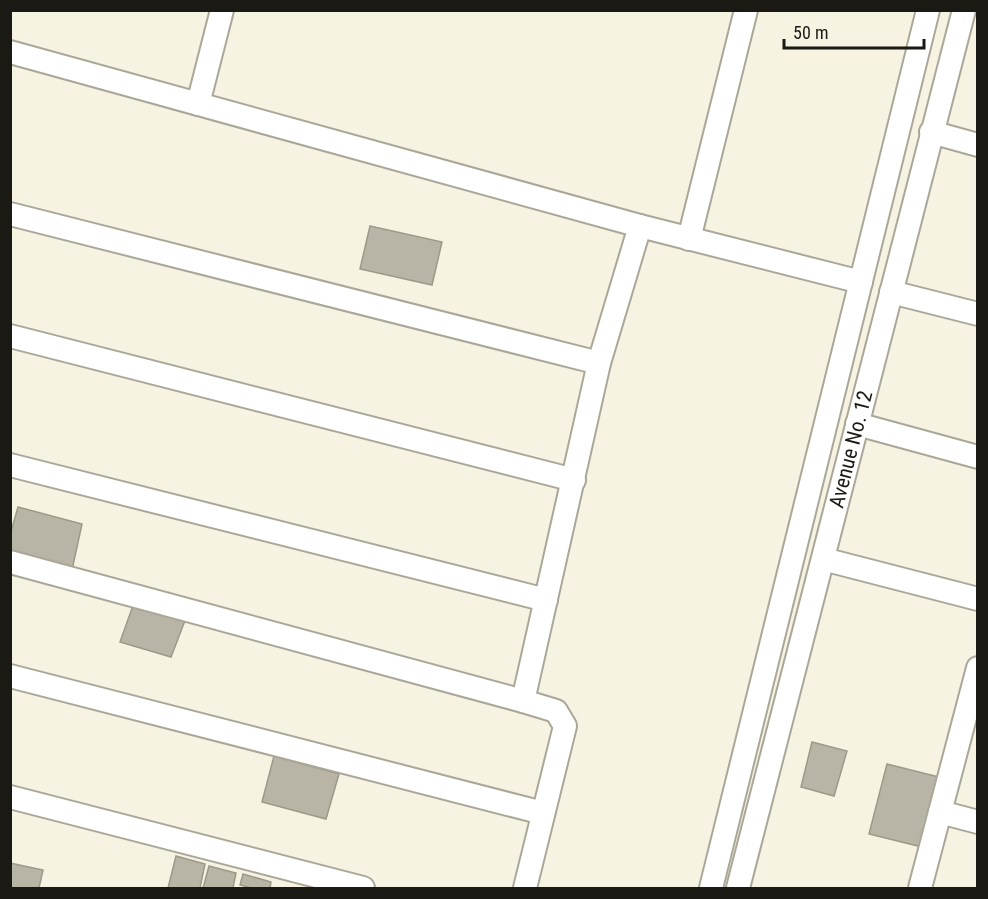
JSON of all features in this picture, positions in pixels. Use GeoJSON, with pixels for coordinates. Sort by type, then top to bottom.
{"type":"FeatureCollection","features":[{"type":"Feature","properties":{"kind":"street"},"geometry":{"type":"LineString","coordinates":[[198,104],[222,10]]}},
{"type":"Feature","properties":{"kind":"street"},"geometry":{"type":"LineString","coordinates":[[689,239],[746,10]]}},
{"type":"Feature","properties":{"kind":"street","name":"Avenue No. 12"},"geometry":{"type":"LineString","coordinates":[[738,888],[964,10]]}},
{"type":"Feature","properties":{"kind":"street","name":"Avenue No. 12"},"geometry":{"type":"LineString","coordinates":[[711,888],[928,11]]}},
{"type":"Feature","properties":{"kind":"street"},"geometry":{"type":"LineString","coordinates":[[10,52],[640,226],[861,282]]}},
{"type":"Feature","properties":{"kind":"street"},"geometry":{"type":"LineString","coordinates":[[931,132],[978,145]]}},
{"type":"Feature","properties":{"kind":"street"},"geometry":{"type":"LineString","coordinates":[[10,214],[599,363]]}},
{"type":"Feature","properties":{"kind":"street"},"geometry":{"type":"LineString","coordinates":[[523,701],[599,363],[640,226]]}},
{"type":"Feature","properties":{"kind":"street"},"geometry":{"type":"LineString","coordinates":[[891,292],[978,314]]}},
{"type":"Feature","properties":{"kind":"street"},"geometry":{"type":"LineString","coordinates":[[10,336],[574,480]]}},
{"type":"Feature","properties":{"kind":"street"},"geometry":{"type":"LineString","coordinates":[[857,424],[978,457]]}},
{"type":"Feature","properties":{"kind":"street"},"geometry":{"type":"LineString","coordinates":[[10,465],[546,600]]}},
{"type":"Feature","properties":{"kind":"street"},"geometry":{"type":"LineString","coordinates":[[822,559],[978,599]]}},
{"type":"Feature","properties":{"kind":"street"},"geometry":{"type":"LineString","coordinates":[[10,562],[556,711],[565,726],[525,888]]}},
{"type":"Feature","properties":{"kind":"street"},"geometry":{"type":"LineString","coordinates":[[920,888],[940,812],[972,709],[978,668]]}},
{"type":"Feature","properties":{"kind":"street"},"geometry":{"type":"LineString","coordinates":[[10,676],[543,813]]}},
{"type":"Feature","properties":{"kind":"street"},"geometry":{"type":"LineString","coordinates":[[10,797],[363,888]]}},
{"type":"Feature","properties":{"kind":"street"},"geometry":{"type":"LineString","coordinates":[[940,812],[978,822]]}},
{"type":"Feature","properties":{"kind":"building"},"geometry":{"type":"Polygon","coordinates":[[[370,226],[442,242],[432,285],[360,269],[370,226]]]}},
{"type":"Feature","properties":{"kind":"building"},"geometry":{"type":"Polygon","coordinates":[[[18,507],[82,524],[72,570],[10,553],[10,535],[18,507]]]}},
{"type":"Feature","properties":{"kind":"building"},"geometry":{"type":"Polygon","coordinates":[[[135,600],[186,618],[171,657],[120,642],[135,600]]]}},
{"type":"Feature","properties":{"kind":"building"},"geometry":{"type":"Polygon","coordinates":[[[812,742],[847,751],[834,796],[801,787],[812,742]]]}},
{"type":"Feature","properties":{"kind":"building"},"geometry":{"type":"Polygon","coordinates":[[[274,756],[339,774],[326,819],[262,802],[274,756]]]}},
{"type":"Feature","properties":{"kind":"building"},"geometry":{"type":"Polygon","coordinates":[[[887,764],[939,777],[922,847],[869,834],[887,764]]]}},
{"type":"Feature","properties":{"kind":"building"},"geometry":{"type":"Polygon","coordinates":[[[176,856],[205,864],[200,888],[168,888],[176,856]]]}},
{"type":"Feature","properties":{"kind":"building"},"geometry":{"type":"Polygon","coordinates":[[[10,863],[43,870],[39,888],[10,888],[10,863]]]}},
{"type":"Feature","properties":{"kind":"building"},"geometry":{"type":"Polygon","coordinates":[[[209,866],[236,873],[233,888],[203,888],[209,866]]]}},
{"type":"Feature","properties":{"kind":"building"},"geometry":{"type":"Polygon","coordinates":[[[243,874],[271,882],[270,888],[240,885],[243,874]]]}}]}
